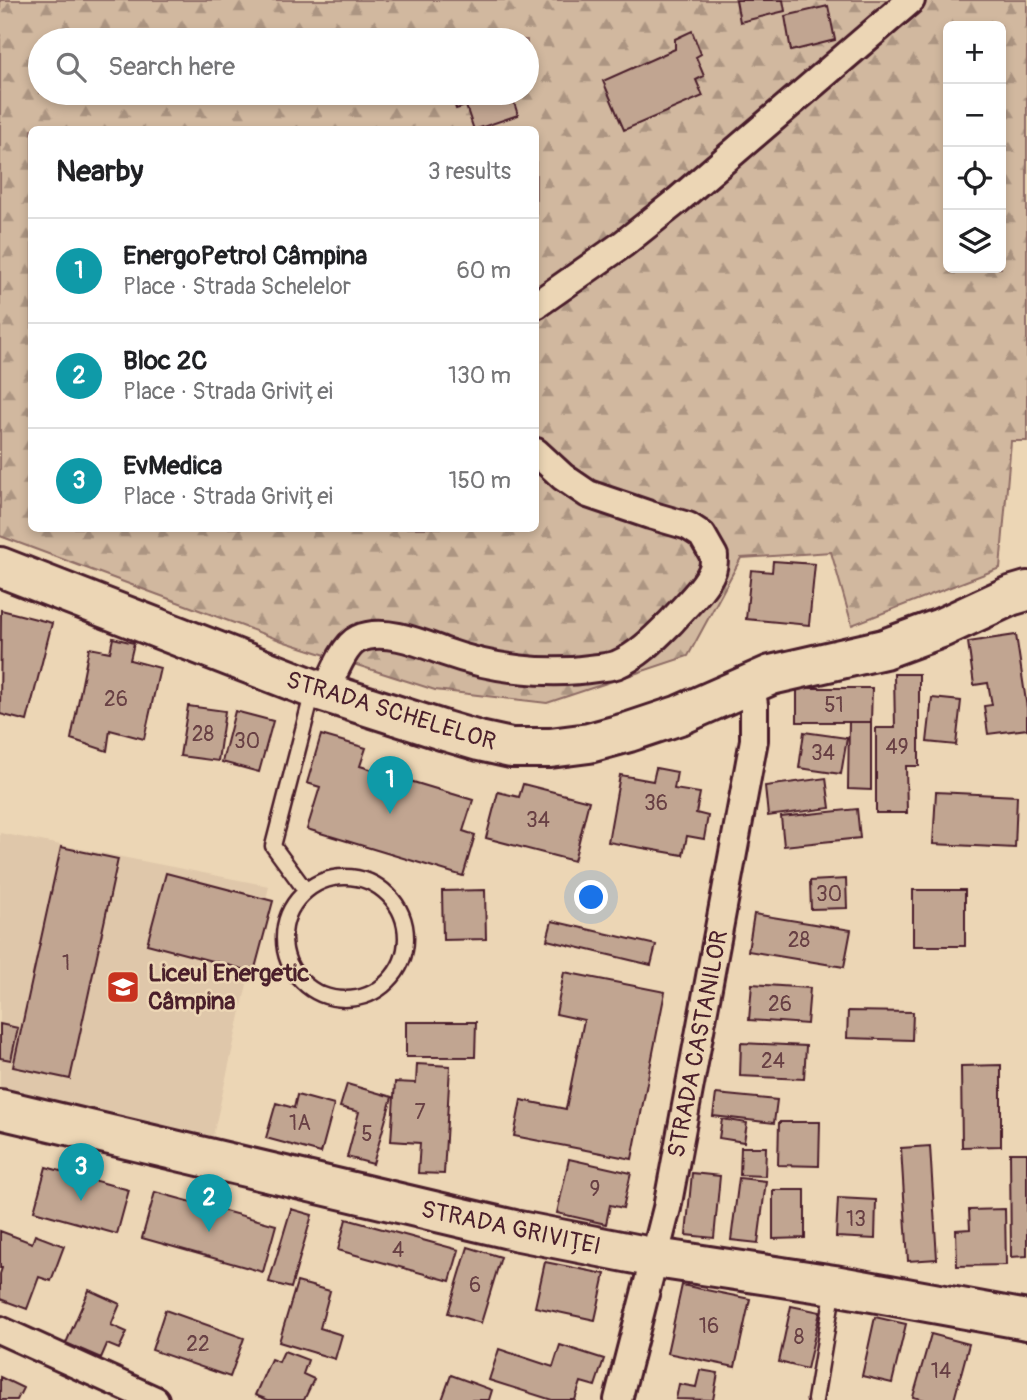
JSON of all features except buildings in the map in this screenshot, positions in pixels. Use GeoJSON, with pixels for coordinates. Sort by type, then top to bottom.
{"type":"FeatureCollection","features":[{"type":"Feature","properties":{"kind":"main road","name":"STRADA SCHELELOR"},"geometry":{"type":"LineString","coordinates":[[0,567],[319,691],[479,741],[511,748],[550,748],[589,743],[629,732],[680,715],[771,675],[884,649],[1027,591]]}},
{"type":"Feature","properties":{"kind":"main road","name":"STRADA GRIVIȚEI"},"geometry":{"type":"LineString","coordinates":[[0,1109],[514,1230],[656,1258],[834,1285],[1027,1320]]}},
{"type":"Feature","properties":{"kind":"street"},"geometry":{"type":"LineString","coordinates":[[539,303],[623,244],[677,201],[911,0]]}},
{"type":"Feature","properties":{"kind":"street"},"geometry":{"type":"LineString","coordinates":[[319,691],[356,640],[372,635],[386,635],[426,645],[471,661],[513,668],[572,672],[615,665],[635,655],[696,595],[712,572],[714,556],[702,535],[688,526],[589,494],[563,477],[539,455]]}},
{"type":"Feature","properties":{"kind":"street","name":"STRADA CASTANILOR"},"geometry":{"type":"LineString","coordinates":[[618,1400],[670,1194],[754,740],[751,684]]}},
{"type":"Feature","properties":{"kind":"street"},"geometry":{"type":"LineString","coordinates":[[0,1331],[155,1400]]}},
{"type":"Feature","properties":{"kind":"lane"},"geometry":{"type":"LineString","coordinates":[[306,891],[273,846],[319,691]]}},
{"type":"Feature","properties":{"kind":"lane"},"geometry":{"type":"LineString","coordinates":[[336,877],[352,877],[368,881],[382,889],[393,900],[404,920],[407,943],[396,972],[386,984],[373,993],[342,999],[327,997],[300,979],[285,950],[284,934],[295,903],[306,891],[320,882],[336,877]]}},
{"type":"Feature","properties":{"kind":"lane"},"geometry":{"type":"LineString","coordinates":[[815,1400],[834,1285]]}},
{"type":"Feature","properties":{"kind":"shaded area","name":"Liceul Energetic Câmpina"},"geometry":{"type":"Polygon","coordinates":[[[0,833],[269,886],[213,1136],[0,1087],[0,833]]]}},
{"type":"Feature","properties":{"kind":"green space"},"geometry":{"type":"Polygon","coordinates":[[[0,0],[1027,0],[1027,441],[1011,441],[1000,568],[852,625],[831,552],[741,558],[688,656],[547,703],[435,690],[285,642],[0,536],[0,0]]]}},
{"type":"Feature","properties":{"kind":"place","name":"EnergoPetrol Câmpina"},"geometry":{"type":"Point","coordinates":[390,814]}},
{"type":"Feature","properties":{"kind":"place","name":"Liceul Energetic Câmpina"},"geometry":{"type":"Point","coordinates":[123,987]}},
{"type":"Feature","properties":{"kind":"place","name":"EvMedica"},"geometry":{"type":"Point","coordinates":[81,1201]}},
{"type":"Feature","properties":{"kind":"place","name":"Bloc 2C"},"geometry":{"type":"Point","coordinates":[209,1232]}}]}
